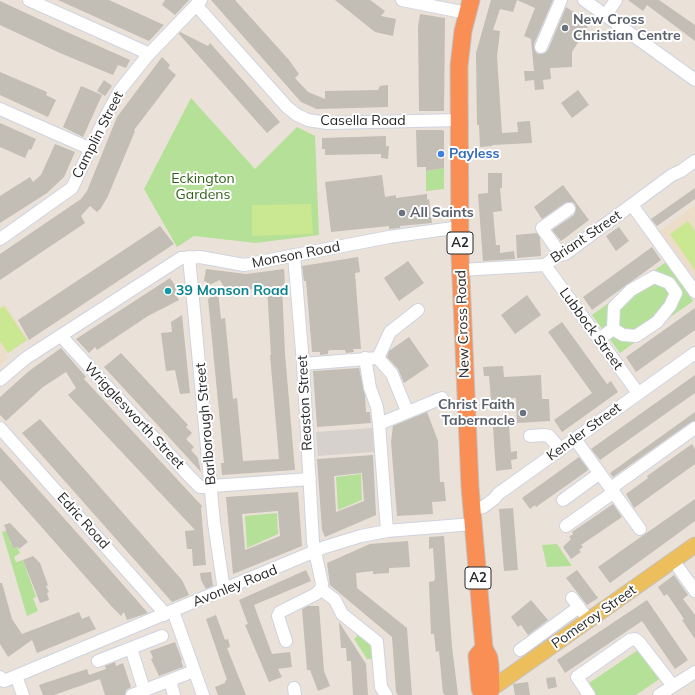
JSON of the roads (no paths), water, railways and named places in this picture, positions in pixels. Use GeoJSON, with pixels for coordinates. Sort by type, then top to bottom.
{"type":"FeatureCollection","features":[{"type":"Feature","properties":{"kind":"highway","name":"New Cross Road"},"geometry":{"type":"LineString","coordinates":[[469,6],[459,66],[461,270],[473,516],[484,648],[489,658],[488,693]]}},
{"type":"Feature","properties":{"kind":"main road","name":"Pomeroy Street"},"geometry":{"type":"LineString","coordinates":[[488,693],[695,545]]}},
{"type":"Feature","properties":{"kind":"street"},"geometry":{"type":"LineString","coordinates":[[29,0],[144,51],[148,55]]}},
{"type":"Feature","properties":{"kind":"street"},"geometry":{"type":"LineString","coordinates":[[402,0],[469,6]]}},
{"type":"Feature","properties":{"kind":"street"},"geometry":{"type":"LineString","coordinates":[[541,47],[561,0]]}},
{"type":"Feature","properties":{"kind":"street"},"geometry":{"type":"LineString","coordinates":[[584,0],[695,80]]}},
{"type":"Feature","properties":{"kind":"street"},"geometry":{"type":"LineString","coordinates":[[605,16],[616,0]]}},
{"type":"Feature","properties":{"kind":"street","name":"Camplin Street"},"geometry":{"type":"LineString","coordinates":[[0,239],[66,194],[76,179],[113,101],[148,55],[198,3]]}},
{"type":"Feature","properties":{"kind":"street","name":"Casella Road"},"geometry":{"type":"LineString","coordinates":[[198,3],[287,107],[297,115],[308,120],[327,123],[460,120]]}},
{"type":"Feature","properties":{"kind":"street"},"geometry":{"type":"LineString","coordinates":[[0,109],[90,149]]}},
{"type":"Feature","properties":{"kind":"street","name":"Briant Street"},"geometry":{"type":"LineString","coordinates":[[461,270],[545,265],[632,205],[672,175],[681,171],[695,161]]}},
{"type":"Feature","properties":{"kind":"street"},"geometry":{"type":"LineString","coordinates":[[632,205],[695,292]]}},
{"type":"Feature","properties":{"kind":"street"},"geometry":{"type":"LineString","coordinates":[[561,255],[542,228],[569,209]]}},
{"type":"Feature","properties":{"kind":"street","name":"Monson Road"},"geometry":{"type":"LineString","coordinates":[[0,380],[21,362],[174,262],[189,257],[200,257],[244,265],[435,230],[460,227]]}},
{"type":"Feature","properties":{"kind":"street","name":"Reaston Street"},"geometry":{"type":"LineString","coordinates":[[299,255],[303,364],[313,542],[322,584],[321,590]]}},
{"type":"Feature","properties":{"kind":"street","name":"Barlborough Street"},"geometry":{"type":"LineString","coordinates":[[189,257],[212,487],[214,523],[224,590]]}},
{"type":"Feature","properties":{"kind":"street","name":"Lubbock Street"},"geometry":{"type":"LineString","coordinates":[[545,265],[638,393]]}},
{"type":"Feature","properties":{"kind":"street"},"geometry":{"type":"LineString","coordinates":[[599,339],[612,329],[614,307],[631,290],[654,277],[669,283],[676,293],[670,306],[656,322],[636,336],[623,335],[612,329]]}},
{"type":"Feature","properties":{"kind":"street"},"geometry":{"type":"LineString","coordinates":[[387,531],[380,424],[377,407],[370,388],[372,358],[390,332],[418,310]]}},
{"type":"Feature","properties":{"kind":"street","name":"Wrigglesworth Street"},"geometry":{"type":"LineString","coordinates":[[61,336],[190,477],[200,486],[212,487]]}},
{"type":"Feature","properties":{"kind":"street","name":"Kender Street"},"geometry":{"type":"LineString","coordinates":[[473,516],[498,494],[695,353]]}},
{"type":"Feature","properties":{"kind":"street"},"geometry":{"type":"LineString","coordinates":[[303,364],[372,358],[392,374],[407,411]]}},
{"type":"Feature","properties":{"kind":"street"},"geometry":{"type":"LineString","coordinates":[[380,424],[407,411],[442,398]]}},
{"type":"Feature","properties":{"kind":"street","name":"Edric Road"},"geometry":{"type":"LineString","coordinates":[[0,428],[161,609],[169,613],[203,695]]}},
{"type":"Feature","properties":{"kind":"street"},"geometry":{"type":"LineString","coordinates":[[566,526],[695,428]]}},
{"type":"Feature","properties":{"kind":"street"},"geometry":{"type":"LineString","coordinates":[[530,436],[549,436],[560,449]]}},
{"type":"Feature","properties":{"kind":"street"},"geometry":{"type":"LineString","coordinates":[[575,439],[640,529]]}},
{"type":"Feature","properties":{"kind":"street"},"geometry":{"type":"LineString","coordinates":[[563,500],[600,473]]}},
{"type":"Feature","properties":{"kind":"street"},"geometry":{"type":"LineString","coordinates":[[212,487],[310,479]]}},
{"type":"Feature","properties":{"kind":"street","name":"Avonley Road"},"geometry":{"type":"LineString","coordinates":[[2,679],[16,676],[316,551],[361,536],[473,516]]}},
{"type":"Feature","properties":{"kind":"street"},"geometry":{"type":"LineString","coordinates":[[673,560],[695,591]]}},
{"type":"Feature","properties":{"kind":"street"},"geometry":{"type":"LineString","coordinates":[[286,641],[278,616],[280,612],[321,590],[335,600],[342,614],[377,642],[381,687],[386,695]]}},
{"type":"Feature","properties":{"kind":"street"},"geometry":{"type":"LineString","coordinates":[[520,650],[576,603],[589,621]]}},
{"type":"Feature","properties":{"kind":"street"},"geometry":{"type":"LineString","coordinates":[[98,661],[162,636]]}},
{"type":"Feature","properties":{"kind":"street"},"geometry":{"type":"LineString","coordinates":[[589,695],[577,677],[630,640],[635,639],[639,642],[673,686]]}},
{"type":"Feature","properties":{"kind":"street"},"geometry":{"type":"LineString","coordinates":[[131,648],[144,690]]}},
{"type":"Feature","properties":{"kind":"street"},"geometry":{"type":"LineString","coordinates":[[132,695],[194,671]]}},
{"type":"Feature","properties":{"kind":"street"},"geometry":{"type":"LineString","coordinates":[[659,695],[695,672]]}},
{"type":"Feature","properties":{"kind":"street"},"geometry":{"type":"LineString","coordinates":[[16,676],[23,695]]}},
{"type":"Feature","properties":{"kind":"street"},"geometry":{"type":"LineString","coordinates":[[170,681],[174,695]]}},
{"type":"Feature","properties":{"kind":"place","name":"New Cross Christian Centre"},"geometry":{"type":"Point","coordinates":[565,28]}},
{"type":"Feature","properties":{"kind":"place","name":"Payless"},"geometry":{"type":"Point","coordinates":[441,154]}},
{"type":"Feature","properties":{"kind":"place","name":"All Saints"},"geometry":{"type":"Point","coordinates":[402,213]}},
{"type":"Feature","properties":{"kind":"place","name":"39 Monson Road"},"geometry":{"type":"Point","coordinates":[168,291]}},
{"type":"Feature","properties":{"kind":"place","name":"Christ Faith Tabernacle"},"geometry":{"type":"Point","coordinates":[523,413]}},
{"type":"Feature","properties":{"kind":"park label","name":"Eckington Gardens"},"geometry":{"type":"Point","coordinates":[203,188]}}]}
